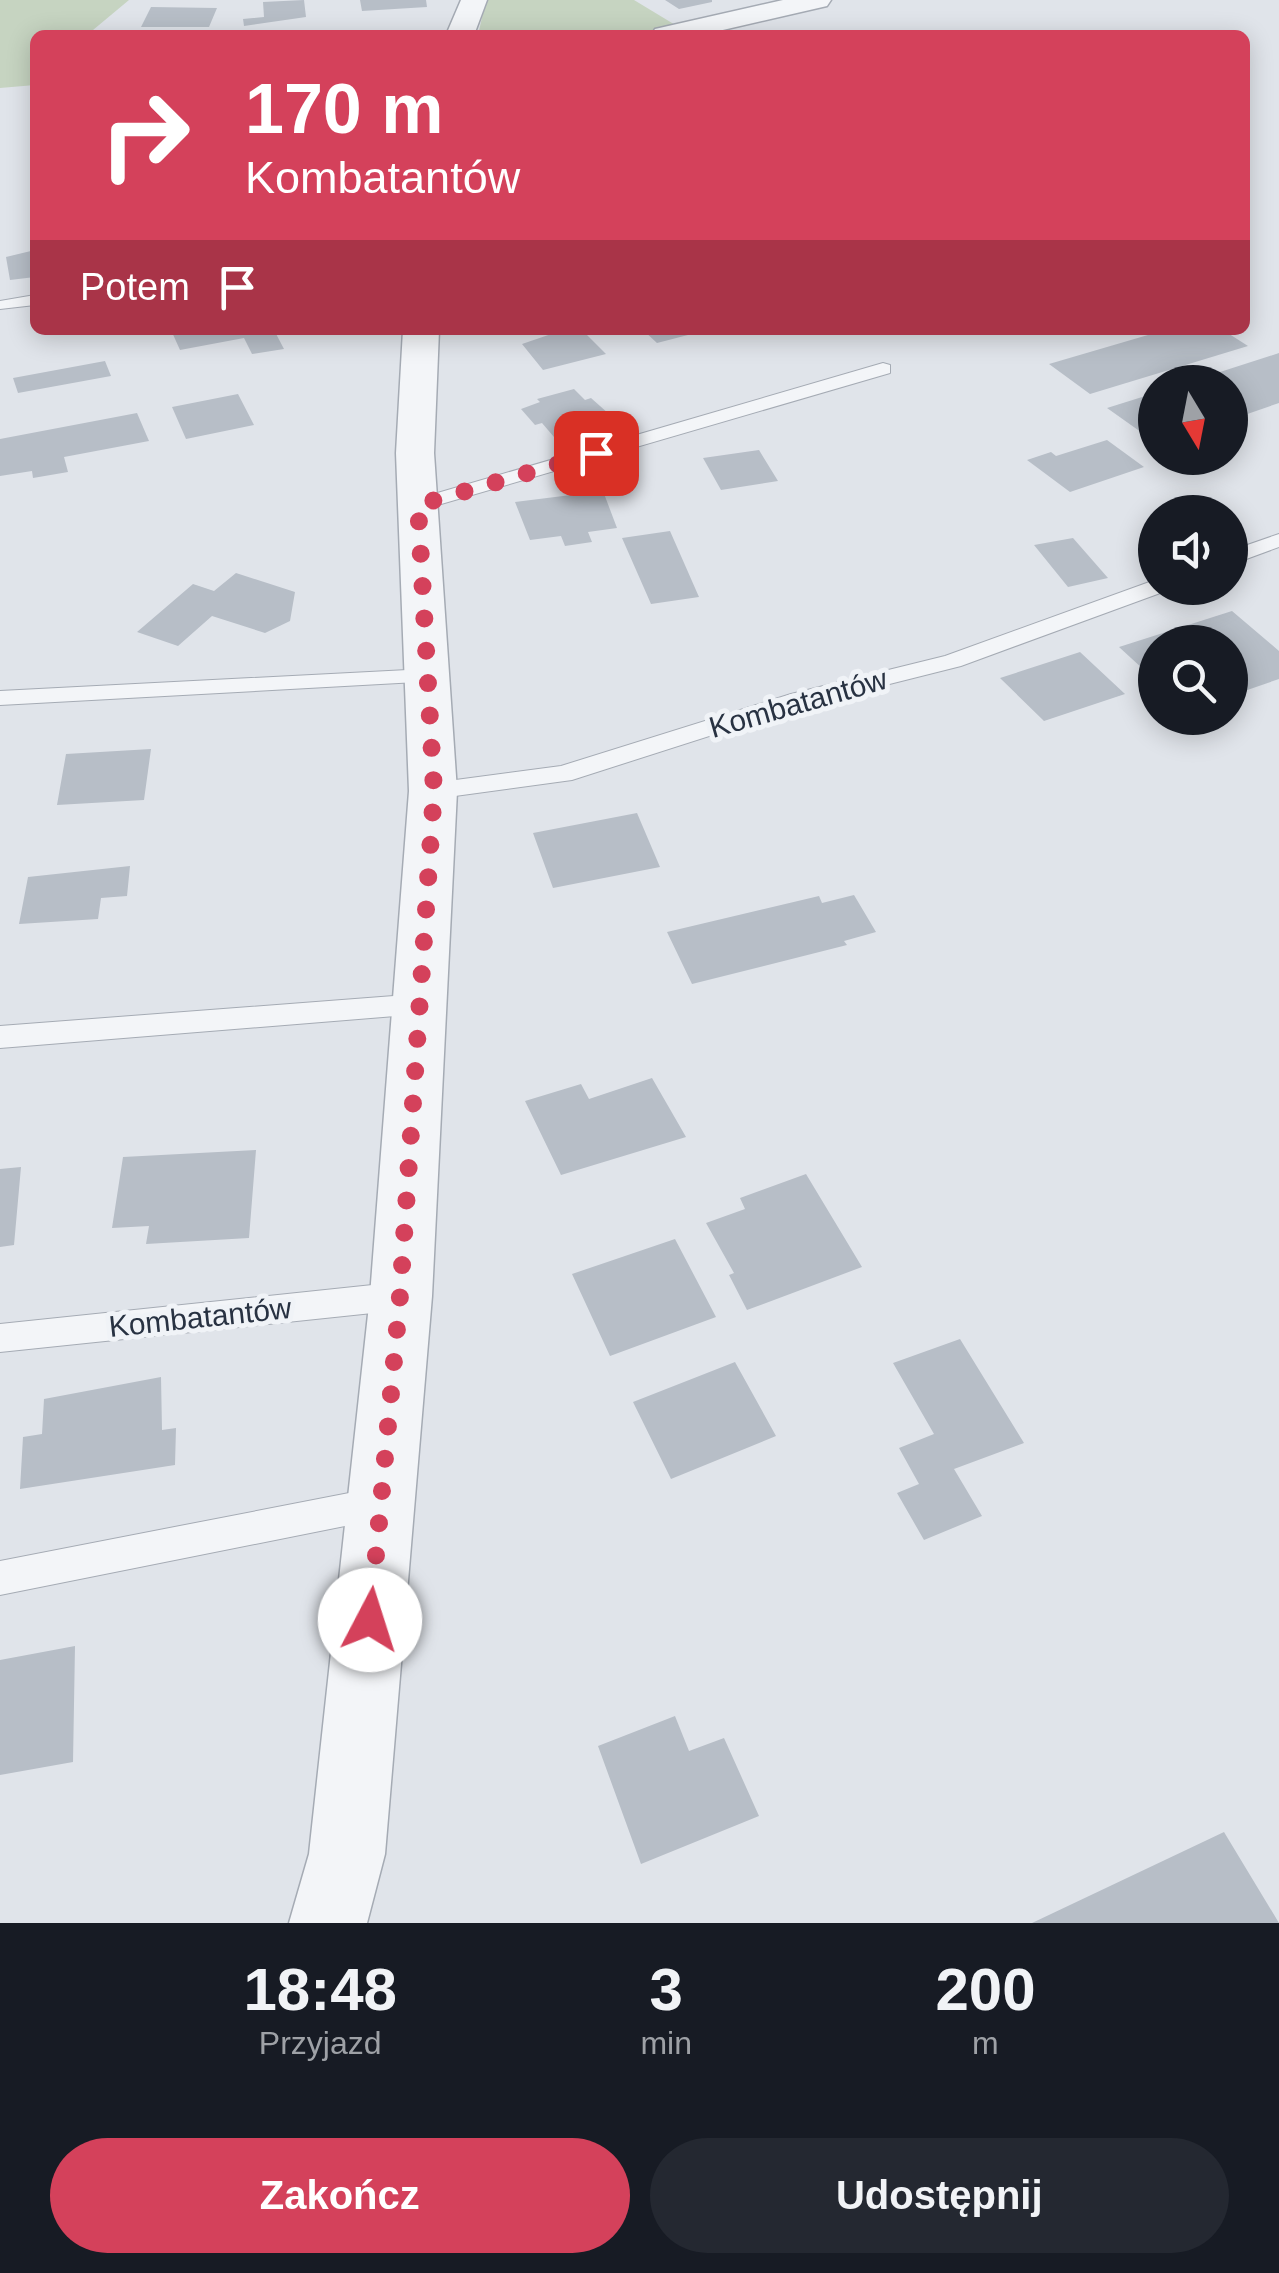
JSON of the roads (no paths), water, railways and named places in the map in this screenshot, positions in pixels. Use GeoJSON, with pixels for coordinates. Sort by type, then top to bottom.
{"type":"FeatureCollection","features":[{"type":"Feature","properties":{"kind":"street"},"geometry":{"type":"LineString","coordinates":[[462,30],[474,0]]}},
{"type":"Feature","properties":{"kind":"street"},"geometry":{"type":"LineString","coordinates":[[687,30],[818,0]]}},
{"type":"Feature","properties":{"kind":"street"},"geometry":{"type":"LineString","coordinates":[[328,1923],[347,1854],[381,1502],[400,1296],[434,791],[415,453],[421,335]]}},
{"type":"Feature","properties":{"kind":"lane"},"geometry":{"type":"LineString","coordinates":[[5,305],[30,301]]}},
{"type":"Feature","properties":{"kind":"lane"},"geometry":{"type":"LineString","coordinates":[[418,505],[882,369]]}},
{"type":"Feature","properties":{"kind":"lane"},"geometry":{"type":"LineString","coordinates":[[1248,551],[1279,540]]}},
{"type":"Feature","properties":{"kind":"lane","name":"Kombatantów"},"geometry":{"type":"LineString","coordinates":[[434,791],[563,774],[799,699],[953,661],[1138,594]]}},
{"type":"Feature","properties":{"kind":"lane"},"geometry":{"type":"LineString","coordinates":[[0,698],[427,676]]}},
{"type":"Feature","properties":{"kind":"lane"},"geometry":{"type":"LineString","coordinates":[[0,1037],[420,1004]]}},
{"type":"Feature","properties":{"kind":"lane","name":"Kombatantów"},"geometry":{"type":"LineString","coordinates":[[0,1338],[400,1296]]}},
{"type":"Feature","properties":{"kind":"lane"},"geometry":{"type":"LineString","coordinates":[[0,1578],[381,1502]]}}]}
